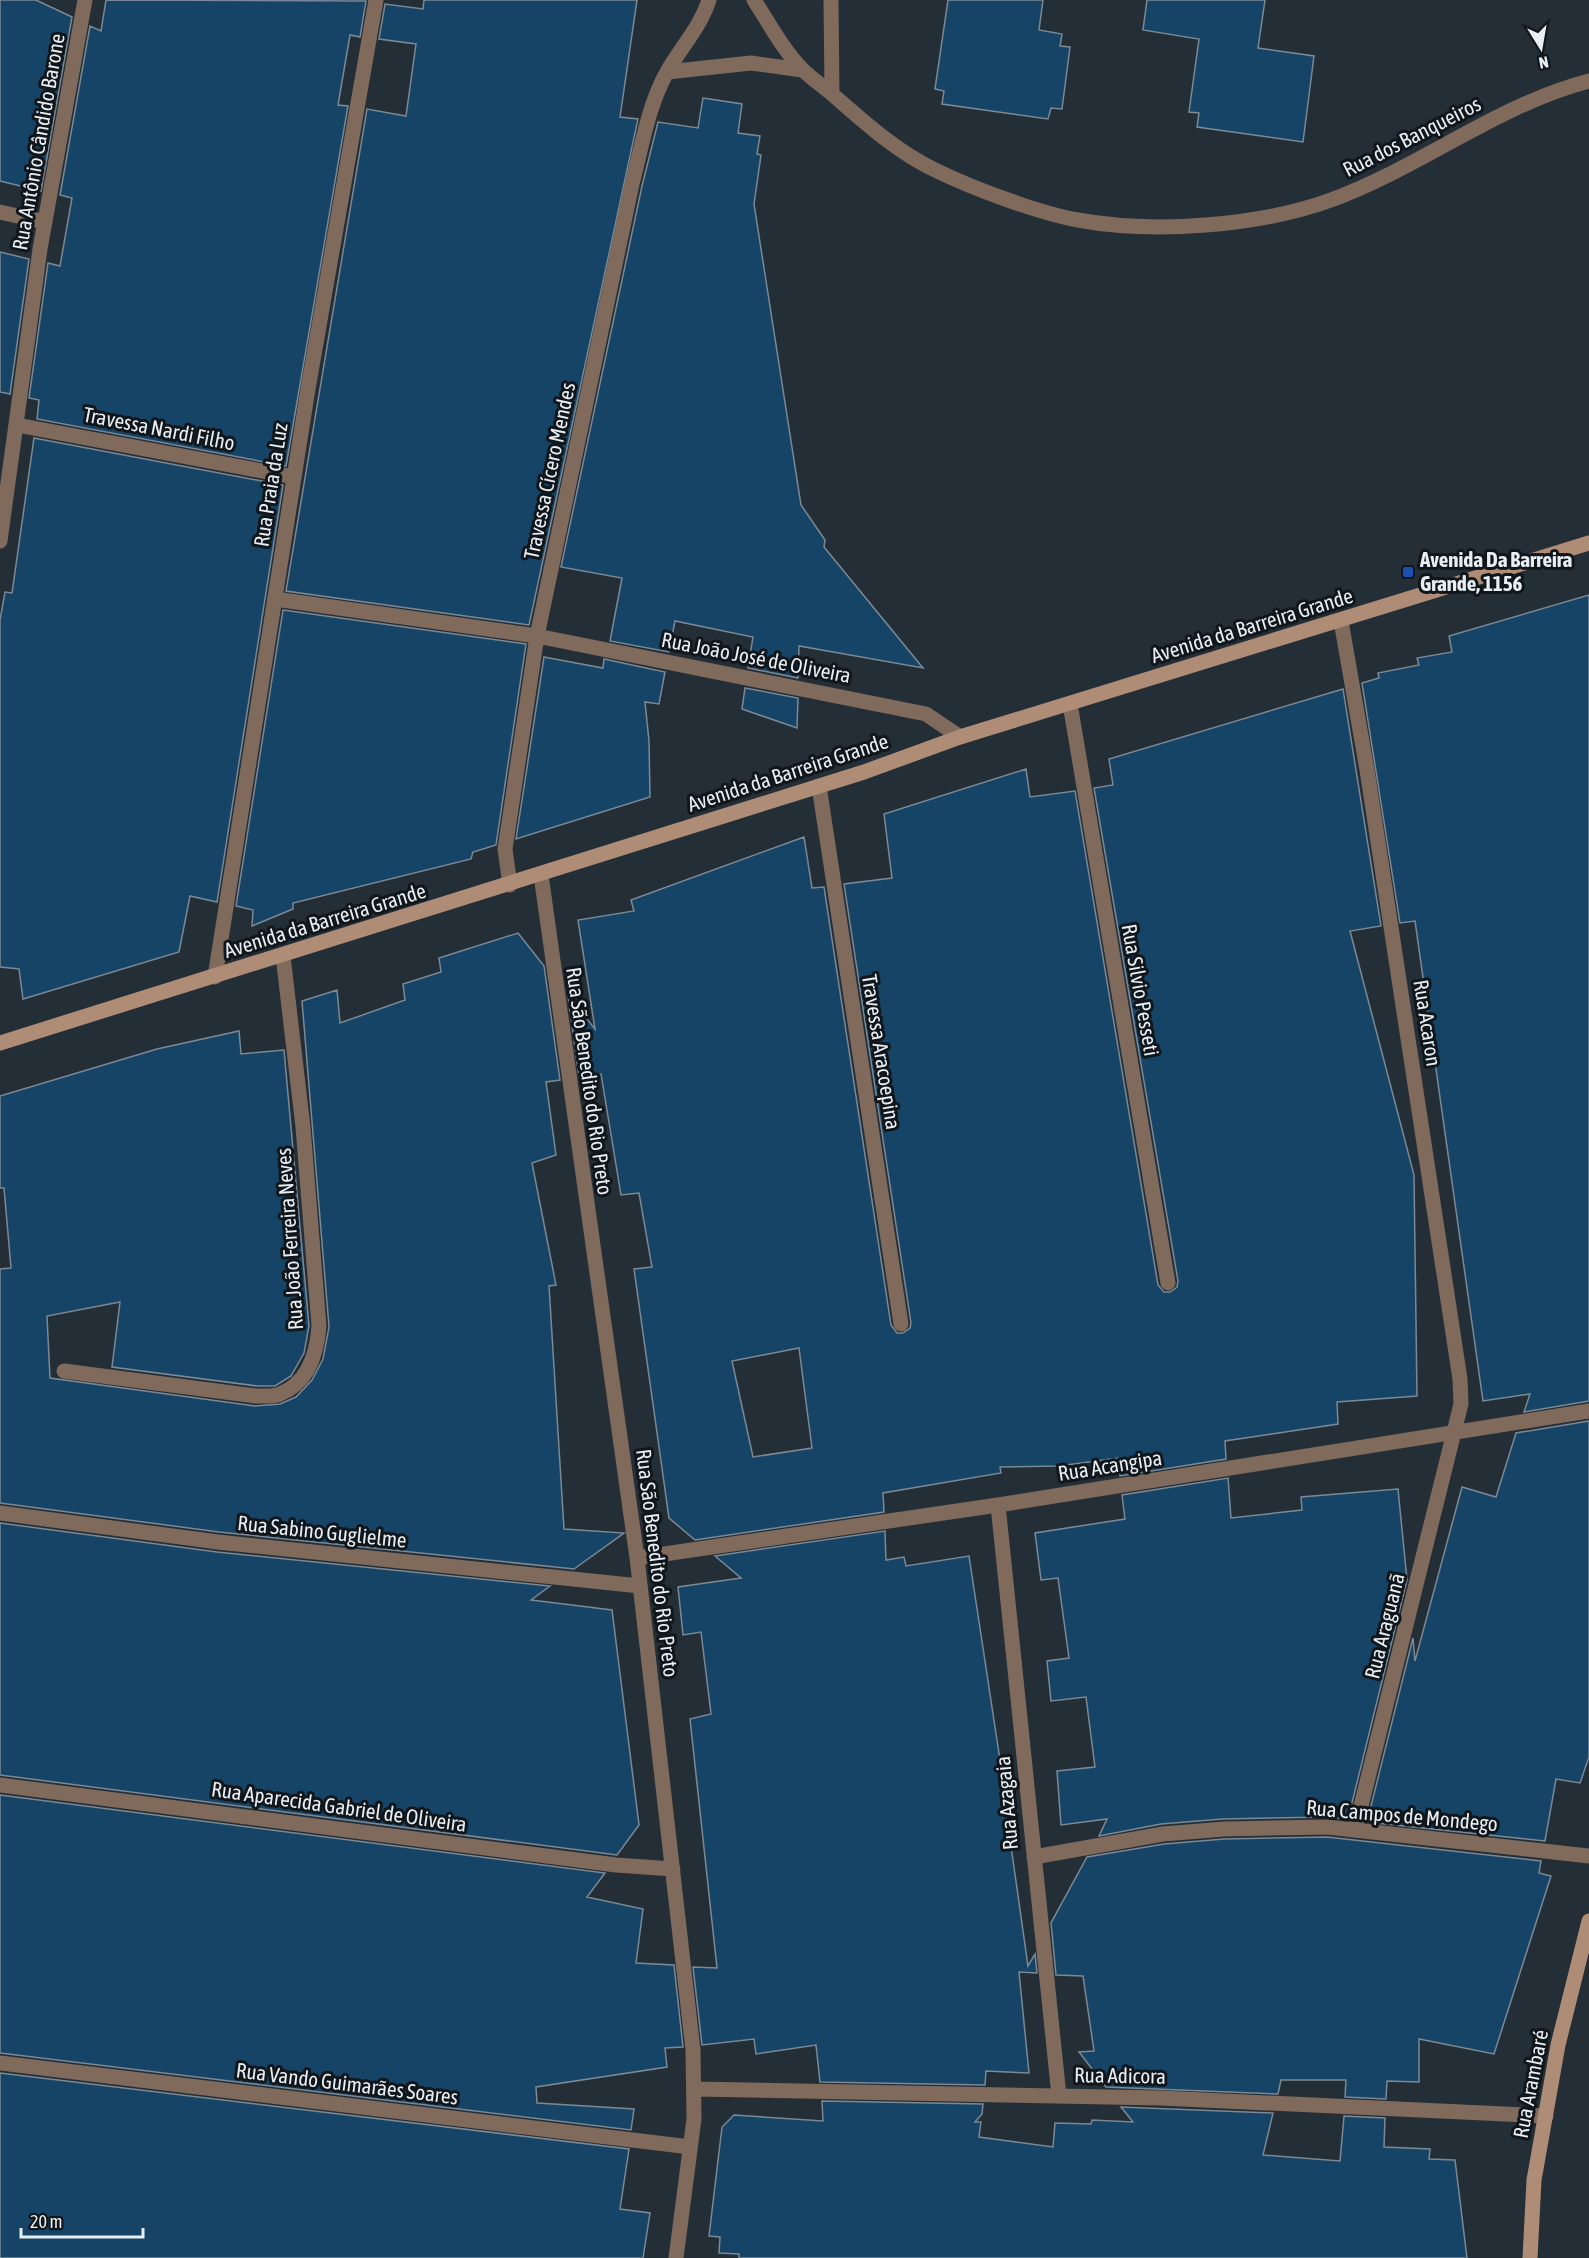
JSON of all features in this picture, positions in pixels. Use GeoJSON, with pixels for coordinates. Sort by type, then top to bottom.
{"type":"FeatureCollection","features":[{"type":"Feature","properties":{"kind":"main road","name":"Avenida da Barreira Grande"},"geometry":{"type":"LineString","coordinates":[[0,1043],[510,885],[819,786],[960,737],[1589,543]]}},
{"type":"Feature","properties":{"kind":"main road","name":"Rua Arambaré"},"geometry":{"type":"LineString","coordinates":[[1530,2258],[1534,2180],[1558,2045],[1589,1921]]}},
{"type":"Feature","properties":{"kind":"street","name":"Rua Antônio Cândido Barone"},"geometry":{"type":"LineString","coordinates":[[0,541],[45,222],[85,0]]}},
{"type":"Feature","properties":{"kind":"street","name":"Rua Praia da Luz"},"geometry":{"type":"LineString","coordinates":[[215,977],[294,477],[376,0]]}},
{"type":"Feature","properties":{"kind":"street","name":"Travessa Cícero Mendes"},"geometry":{"type":"LineString","coordinates":[[510,885],[505,849],[537,636],[633,184],[650,112],[667,72],[698,28],[709,0]]}},
{"type":"Feature","properties":{"kind":"street","name":"Rua dos Banqueiros"},"geometry":{"type":"LineString","coordinates":[[754,0],[802,70],[861,121],[934,170],[1007,199],[1077,220],[1125,225],[1197,225],[1272,217],[1330,200],[1391,176],[1502,114],[1570,86],[1589,81]]}},
{"type":"Feature","properties":{"kind":"street"},"geometry":{"type":"LineString","coordinates":[[831,0],[832,94]]}},
{"type":"Feature","properties":{"kind":"street"},"geometry":{"type":"LineString","coordinates":[[667,72],[751,63],[802,70]]}},
{"type":"Feature","properties":{"kind":"street"},"geometry":{"type":"LineString","coordinates":[[0,212],[45,222]]}},
{"type":"Feature","properties":{"kind":"street","name":"Travessa Nardi Filho"},"geometry":{"type":"LineString","coordinates":[[17,424],[294,477]]}},
{"type":"Feature","properties":{"kind":"street","name":"Rua João José de Oliveira"},"geometry":{"type":"LineString","coordinates":[[275,599],[537,636],[926,714],[960,737]]}},
{"type":"Feature","properties":{"kind":"street","name":"Rua Acaron"},"geometry":{"type":"LineString","coordinates":[[1341,621],[1367,770],[1460,1379],[1461,1404],[1456,1432]]}},
{"type":"Feature","properties":{"kind":"street","name":"Rua Silvio Pesseti"},"geometry":{"type":"LineString","coordinates":[[1070,704],[1168,1283]]}},
{"type":"Feature","properties":{"kind":"street","name":"Travessa Aracoepina"},"geometry":{"type":"LineString","coordinates":[[819,786],[901,1324]]}},
{"type":"Feature","properties":{"kind":"street","name":"Rua São Benedito do Rio Preto"},"geometry":{"type":"LineString","coordinates":[[541,875],[637,1558],[693,2050],[694,2089],[690,2147],[676,2258]]}},
{"type":"Feature","properties":{"kind":"street","name":"Rua João Ferreira Neves"},"geometry":{"type":"LineString","coordinates":[[64,1371],[256,1396],[279,1395],[295,1385],[309,1367],[318,1346],[318,1315],[303,1127],[283,956]]}},
{"type":"Feature","properties":{"kind":"street","name":"Rua Acangipa"},"geometry":{"type":"LineString","coordinates":[[637,1558],[998,1505],[1589,1411]]}},
{"type":"Feature","properties":{"kind":"street","name":"Rua Araguanã"},"geometry":{"type":"LineString","coordinates":[[1355,1830],[1456,1432]]}},
{"type":"Feature","properties":{"kind":"street","name":"Rua Azagaia"},"geometry":{"type":"LineString","coordinates":[[998,1505],[1059,2096]]}},
{"type":"Feature","properties":{"kind":"street","name":"Rua Sabino Guglielme"},"geometry":{"type":"LineString","coordinates":[[0,1513],[218,1542],[640,1586]]}},
{"type":"Feature","properties":{"kind":"street","name":"Rua Aparecida Gabriel de Oliveira"},"geometry":{"type":"LineString","coordinates":[[0,1785],[616,1865],[673,1869]]}},
{"type":"Feature","properties":{"kind":"street","name":"Rua Campos de Mondego"},"geometry":{"type":"LineString","coordinates":[[1034,1857],[1173,1833],[1316,1827],[1589,1856]]}},
{"type":"Feature","properties":{"kind":"street","name":"Rua Vando Guimarães Soares"},"geometry":{"type":"LineString","coordinates":[[0,2063],[690,2147]]}},
{"type":"Feature","properties":{"kind":"street","name":"Rua Adicora"},"geometry":{"type":"LineString","coordinates":[[694,2089],[1059,2096],[1546,2116]]}},
{"type":"Feature","properties":{"kind":"building"},"geometry":{"type":"Polygon","coordinates":[[[0,0],[36,0],[72,17],[41,191],[0,181],[0,0]]]}},
{"type":"Feature","properties":{"kind":"building"},"geometry":{"type":"Polygon","coordinates":[[[106,0],[366,1],[360,37],[350,35],[338,105],[348,106],[286,466],[37,419],[39,400],[29,398],[48,263],[60,266],[72,198],[60,195],[90,26],[101,31],[106,0]]]}},
{"type":"Feature","properties":{"kind":"building"},"geometry":{"type":"Polygon","coordinates":[[[424,0],[637,0],[620,117],[638,119],[529,625],[286,591],[367,109],[406,116],[416,44],[379,39],[385,4],[423,9],[424,0]]]}},
{"type":"Feature","properties":{"kind":"building"},"geometry":{"type":"Polygon","coordinates":[[[948,0],[1043,0],[1039,30],[1062,34],[1060,46],[1070,47],[1062,109],[1051,108],[1048,119],[942,104],[944,91],[935,89],[948,0]]]}},
{"type":"Feature","properties":{"kind":"building"},"geometry":{"type":"Polygon","coordinates":[[[1147,0],[1265,0],[1258,48],[1314,56],[1303,142],[1197,127],[1199,113],[1189,112],[1199,39],[1143,30],[1147,0]]]}},
{"type":"Feature","properties":{"kind":"building"},"geometry":{"type":"Polygon","coordinates":[[[703,98],[742,104],[738,133],[760,136],[757,154],[761,155],[754,204],[801,505],[825,540],[824,547],[923,668],[799,646],[798,678],[748,668],[753,637],[675,621],[669,652],[610,641],[622,578],[561,567],[642,186],[658,122],[698,128],[703,98]]]}},
{"type":"Feature","properties":{"kind":"building"},"geometry":{"type":"Polygon","coordinates":[[[0,252],[29,259],[10,394],[0,392],[0,252]]]}},
{"type":"Feature","properties":{"kind":"building"},"geometry":{"type":"Polygon","coordinates":[[[34,438],[283,485],[217,902],[190,896],[179,952],[23,999],[19,969],[0,967],[0,620],[5,592],[12,593],[34,438]]]}},
{"type":"Feature","properties":{"kind":"building"},"geometry":{"type":"Polygon","coordinates":[[[1589,595],[1589,1401],[1524,1412],[1530,1394],[1483,1401],[1415,921],[1400,923],[1362,683],[1379,678],[1378,673],[1419,665],[1417,658],[1452,652],[1449,636],[1589,595]]]}},
{"type":"Feature","properties":{"kind":"building"},"geometry":{"type":"Polygon","coordinates":[[[283,610],[526,644],[496,845],[473,852],[471,859],[293,903],[293,909],[252,926],[253,910],[236,906],[283,610]]]}},
{"type":"Feature","properties":{"kind":"building"},"geometry":{"type":"Polygon","coordinates":[[[544,657],[603,668],[604,659],[665,672],[659,704],[645,702],[649,741],[650,797],[516,839],[544,657]]]}},
{"type":"Feature","properties":{"kind":"building"},"geometry":{"type":"Polygon","coordinates":[[[745,688],[798,698],[797,728],[742,709],[745,688]]]}},
{"type":"Feature","properties":{"kind":"building"},"geometry":{"type":"Polygon","coordinates":[[[1343,689],[1381,926],[1350,931],[1414,1175],[1417,1396],[1337,1402],[1338,1424],[1225,1441],[1226,1459],[1120,1476],[1118,1458],[1059,1466],[1000,1467],[1001,1473],[883,1493],[884,1512],[695,1540],[669,1518],[634,1269],[652,1267],[639,1193],[621,1195],[601,1074],[579,1077],[568,996],[595,1029],[578,920],[634,911],[631,900],[804,837],[812,888],[824,887],[891,1325],[897,1333],[903,1333],[910,1328],[911,1323],[844,884],[892,878],[884,814],[1026,769],[1030,797],[1075,791],[1158,1285],[1164,1292],[1170,1292],[1177,1287],[1178,1281],[1094,788],[1113,785],[1109,759],[1343,689]],[[799,1348],[732,1361],[753,1457],[812,1448],[799,1348]]]}},
{"type":"Feature","properties":{"kind":"building"},"geometry":{"type":"Polygon","coordinates":[[[518,933],[544,966],[560,1080],[546,1082],[556,1155],[532,1163],[556,1285],[549,1286],[564,1529],[624,1533],[574,1569],[219,1532],[0,1503],[0,1269],[11,1268],[4,1188],[0,1188],[0,1096],[157,1049],[239,1031],[241,1054],[284,1050],[309,1326],[304,1353],[291,1376],[275,1386],[257,1386],[112,1367],[120,1302],[47,1316],[50,1378],[255,1406],[280,1404],[296,1397],[312,1380],[323,1359],[329,1327],[302,1001],[337,990],[340,1023],[405,1000],[403,984],[441,972],[439,958],[518,933]]]}},
{"type":"Feature","properties":{"kind":"building"},"geometry":{"type":"Polygon","coordinates":[[[1589,1421],[1589,1757],[1580,1783],[1556,1779],[1545,1841],[1367,1822],[1413,1638],[1415,1661],[1462,1487],[1496,1497],[1516,1433],[1589,1421]]]}},
{"type":"Feature","properties":{"kind":"building"},"geometry":{"type":"Polygon","coordinates":[[[1228,1478],[1231,1518],[1302,1510],[1301,1497],[1398,1489],[1407,1580],[1348,1819],[1327,1817],[1223,1819],[1161,1824],[1099,1836],[1107,1819],[1061,1825],[1057,1771],[1095,1767],[1086,1697],[1051,1701],[1047,1661],[1069,1658],[1058,1578],[1041,1580],[1035,1533],[1125,1519],[1122,1495],[1228,1478]]]}},
{"type":"Feature","properties":{"kind":"building"},"geometry":{"type":"Polygon","coordinates":[[[0,1523],[217,1552],[550,1586],[531,1600],[612,1610],[639,1825],[617,1855],[0,1775],[0,1523]]]}},
{"type":"Feature","properties":{"kind":"building"},"geometry":{"type":"Polygon","coordinates":[[[885,1531],[886,1560],[904,1557],[906,1566],[969,1556],[1002,1773],[1004,1773],[1014,1832],[1009,1832],[1028,1966],[1035,1954],[1037,1973],[1019,1972],[1029,2073],[986,2071],[985,2085],[820,2082],[816,2045],[756,2054],[754,2039],[702,2045],[693,1967],[717,1968],[690,1719],[711,1714],[701,1632],[683,1635],[678,1587],[741,1578],[715,1556],[885,1531]]]}},
{"type":"Feature","properties":{"kind":"building"},"geometry":{"type":"Polygon","coordinates":[[[0,1795],[605,1873],[587,1897],[643,1909],[636,1963],[674,1965],[683,2047],[665,2048],[667,2067],[536,2087],[537,2103],[634,2109],[631,2130],[0,2053],[0,1795]]]}},
{"type":"Feature","properties":{"kind":"building"},"geometry":{"type":"Polygon","coordinates":[[[1327,1837],[1541,1861],[1539,1873],[1551,1876],[1494,2054],[1419,2039],[1419,2082],[1387,2081],[1386,2099],[1345,2097],[1346,2080],[1281,2080],[1278,2094],[1106,2087],[1079,2052],[1094,2051],[1083,1976],[1056,1975],[1051,1923],[1087,1857],[1164,1844],[1224,1839],[1327,1837]]]}},
{"type":"Feature","properties":{"kind":"building"},"geometry":{"type":"Polygon","coordinates":[[[0,2073],[629,2149],[620,2209],[650,2213],[643,2258],[0,2258],[0,2073]]]}},
{"type":"Feature","properties":{"kind":"building"},"geometry":{"type":"Polygon","coordinates":[[[822,2101],[983,2104],[982,2114],[975,2122],[981,2122],[979,2137],[1053,2147],[1055,2123],[1091,2124],[1092,2120],[1133,2122],[1121,2107],[1273,2113],[1263,2155],[1340,2161],[1344,2116],[1385,2118],[1384,2147],[1430,2149],[1429,2159],[1455,2160],[1467,2258],[739,2258],[739,2254],[719,2253],[720,2237],[709,2236],[722,2127],[734,2115],[823,2121],[822,2101]]]}},
{"type":"Feature","properties":{"kind":"place","name":"Avenida Da Barreira Grande, 1156"},"geometry":{"type":"Point","coordinates":[1408,572]}}]}
